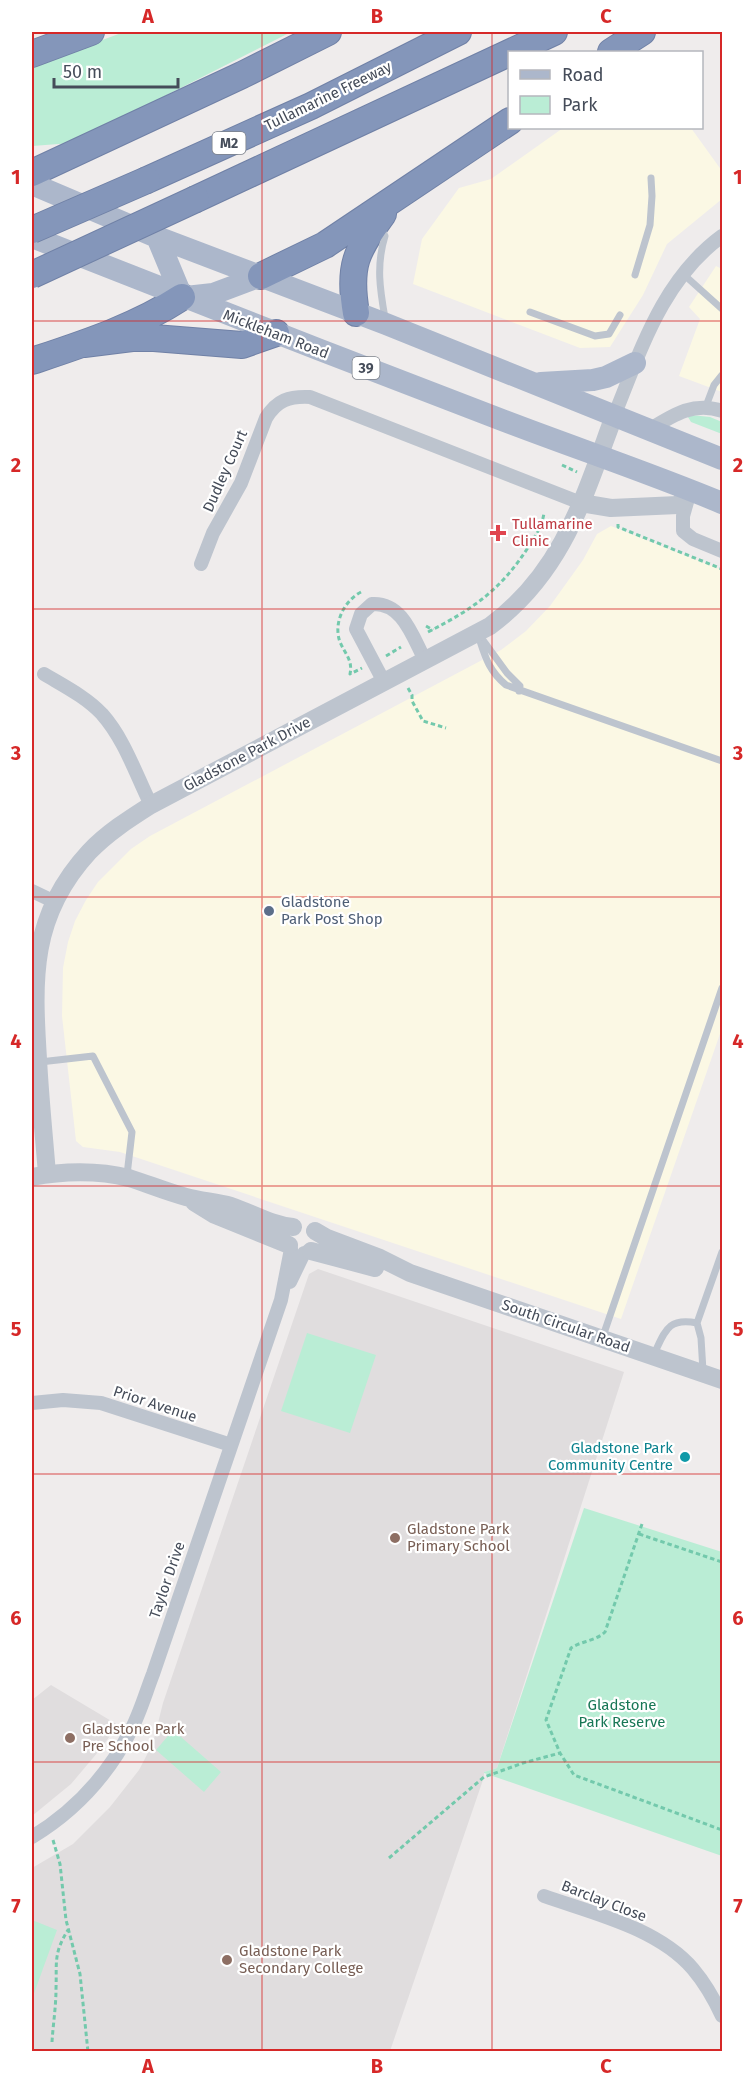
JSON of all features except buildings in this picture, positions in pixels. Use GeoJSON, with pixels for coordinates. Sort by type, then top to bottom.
{"type":"FeatureCollection","features":[{"type":"Feature","properties":{"kind":"highway"},"geometry":{"type":"LineString","coordinates":[[32,54],[91,32]]}},
{"type":"Feature","properties":{"kind":"highway"},"geometry":{"type":"LineString","coordinates":[[32,173],[242,75],[328,32]]}},
{"type":"Feature","properties":{"kind":"highway","name":"Tullamarine Freeway"},"geometry":{"type":"LineString","coordinates":[[32,230],[311,106],[458,32]]}},
{"type":"Feature","properties":{"kind":"highway"},"geometry":{"type":"LineString","coordinates":[[513,51],[554,32]]}},
{"type":"Feature","properties":{"kind":"highway"},"geometry":{"type":"LineString","coordinates":[[613,51],[642,32]]}},
{"type":"Feature","properties":{"kind":"highway"},"geometry":{"type":"LineString","coordinates":[[32,275],[508,53]]}},
{"type":"Feature","properties":{"kind":"highway"},"geometry":{"type":"LineString","coordinates":[[261,276],[325,245],[508,122]]}},
{"type":"Feature","properties":{"kind":"highway"},"geometry":{"type":"LineString","coordinates":[[356,313],[353,291],[354,268],[363,241],[391,201]]}},
{"type":"Feature","properties":{"kind":"highway"},"geometry":{"type":"LineString","coordinates":[[32,361],[84,344],[154,315],[182,297]]}},
{"type":"Feature","properties":{"kind":"highway"},"geometry":{"type":"LineString","coordinates":[[84,344],[132,338],[154,338],[242,345],[276,333]]}},
{"type":"Feature","properties":{"kind":"main road"},"geometry":{"type":"LineString","coordinates":[[32,184],[157,237],[386,324],[723,459]]}},
{"type":"Feature","properties":{"kind":"main road","name":"Mickleham Road"},"geometry":{"type":"LineString","coordinates":[[32,237],[182,297],[723,503]]}},
{"type":"Feature","properties":{"kind":"main road"},"geometry":{"type":"LineString","coordinates":[[157,237],[182,297],[213,294],[261,276]]}},
{"type":"Feature","properties":{"kind":"main road"},"geometry":{"type":"LineString","coordinates":[[534,384],[593,380],[606,377],[635,363]]}},
{"type":"Feature","properties":{"kind":"street"},"geometry":{"type":"LineString","coordinates":[[614,416],[660,309],[682,273],[705,250],[723,237]]}},
{"type":"Feature","properties":{"kind":"street","name":"Dudley Court"},"geometry":{"type":"LineString","coordinates":[[201,564],[213,533],[241,483],[266,418],[271,409],[287,398],[310,397],[581,503]]}},
{"type":"Feature","properties":{"kind":"street"},"geometry":{"type":"LineString","coordinates":[[649,430],[675,414],[689,409],[706,406],[723,411]]}},
{"type":"Feature","properties":{"kind":"street","name":"Gladstone Park Drive"},"geometry":{"type":"LineString","coordinates":[[39,1175],[35,968],[40,943],[55,902],[74,871],[104,838],[150,805],[477,633],[505,615],[538,580],[568,533],[614,416]]}},
{"type":"Feature","properties":{"kind":"street"},"geometry":{"type":"LineString","coordinates":[[581,503],[603,508],[678,506],[690,490]]}},
{"type":"Feature","properties":{"kind":"street"},"geometry":{"type":"LineString","coordinates":[[690,490],[683,516],[683,531],[693,539],[723,551]]}},
{"type":"Feature","properties":{"kind":"street"},"geometry":{"type":"LineString","coordinates":[[384,682],[356,628],[361,614],[372,604],[381,603],[393,608],[405,622],[425,660]]}},
{"type":"Feature","properties":{"kind":"street"},"geometry":{"type":"LineString","coordinates":[[44,674],[81,696],[103,715],[122,742],[150,805]]}},
{"type":"Feature","properties":{"kind":"street"},"geometry":{"type":"LineString","coordinates":[[32,891],[55,902]]}},
{"type":"Feature","properties":{"kind":"street","name":"South Circular Road"},"geometry":{"type":"LineString","coordinates":[[39,1175],[88,1173],[126,1178],[188,1198],[215,1215],[298,1245],[377,1268],[410,1273]]}},
{"type":"Feature","properties":{"kind":"street","name":"South Circular Road"},"geometry":{"type":"LineString","coordinates":[[298,1245],[302,1224],[312,1227],[327,1238],[380,1258],[410,1273],[723,1380]]}},
{"type":"Feature","properties":{"kind":"street","name":"Taylor Drive"},"geometry":{"type":"LineString","coordinates":[[32,1837],[84,1798],[113,1763],[132,1728],[298,1245]]}},
{"type":"Feature","properties":{"kind":"street","name":"Prior Avenue"},"geometry":{"type":"LineString","coordinates":[[32,1403],[63,1401],[101,1403],[231,1445]]}},
{"type":"Feature","properties":{"kind":"street","name":"Barclay Close"},"geometry":{"type":"LineString","coordinates":[[544,1896],[631,1927],[668,1947],[693,1969],[723,2016]]}},
{"type":"Feature","properties":{"kind":"lane"},"geometry":{"type":"LineString","coordinates":[[635,275],[650,225],[651,178]]}},
{"type":"Feature","properties":{"kind":"lane"},"geometry":{"type":"LineString","coordinates":[[377,223],[386,236],[380,257],[379,275],[386,324]]}},
{"type":"Feature","properties":{"kind":"lane"},"geometry":{"type":"LineString","coordinates":[[682,273],[723,309]]}},
{"type":"Feature","properties":{"kind":"lane"},"geometry":{"type":"LineString","coordinates":[[530,312],[595,336],[609,334],[621,315]]}},
{"type":"Feature","properties":{"kind":"lane"},"geometry":{"type":"LineString","coordinates":[[706,406],[714,385],[723,375]]}},
{"type":"Feature","properties":{"kind":"lane"},"geometry":{"type":"LineString","coordinates":[[477,633],[507,673],[520,686],[519,691]]}},
{"type":"Feature","properties":{"kind":"lane"},"geometry":{"type":"LineString","coordinates":[[477,633],[494,675],[506,685],[723,761]]}},
{"type":"Feature","properties":{"kind":"lane"},"geometry":{"type":"LineString","coordinates":[[602,1339],[723,988]]}},
{"type":"Feature","properties":{"kind":"lane"},"geometry":{"type":"LineString","coordinates":[[38,1062],[93,1056],[132,1132],[126,1178]]}},
{"type":"Feature","properties":{"kind":"lane"},"geometry":{"type":"LineString","coordinates":[[703,1373],[701,1338],[697,1323],[723,1252]]}},
{"type":"Feature","properties":{"kind":"lane"},"geometry":{"type":"LineString","coordinates":[[653,1356],[672,1323],[683,1321],[697,1323]]}},
{"type":"Feature","properties":{"kind":"path"},"geometry":{"type":"LineString","coordinates":[[621,507],[618,527],[723,569]]}},
{"type":"Feature","properties":{"kind":"path"},"geometry":{"type":"LineString","coordinates":[[366,590],[354,596],[344,607],[337,631],[340,642],[350,658],[352,666],[350,674],[476,606],[503,582],[540,530],[544,513]]}},
{"type":"Feature","properties":{"kind":"path"},"geometry":{"type":"LineString","coordinates":[[418,621],[433,630]]}},
{"type":"Feature","properties":{"kind":"path"},"geometry":{"type":"LineString","coordinates":[[401,673],[423,721],[446,728]]}},
{"type":"Feature","properties":{"kind":"path"},"geometry":{"type":"LineString","coordinates":[[642,1524],[605,1632],[601,1636],[578,1643],[571,1648],[546,1720],[560,1753],[574,1774],[723,1830]]}},
{"type":"Feature","properties":{"kind":"path"},"geometry":{"type":"LineString","coordinates":[[638,1533],[723,1562]]}},
{"type":"Feature","properties":{"kind":"path"},"geometry":{"type":"LineString","coordinates":[[389,1858],[484,1777],[560,1753]]}},
{"type":"Feature","properties":{"kind":"path"},"geometry":{"type":"LineString","coordinates":[[49,1826],[60,1864],[68,1930],[80,1974],[88,2052]]}},
{"type":"Feature","properties":{"kind":"path"},"geometry":{"type":"LineString","coordinates":[[51,2042],[56,1990],[56,1956],[68,1930]]}},
{"type":"Feature","properties":{"kind":"shaded area"},"geometry":{"type":"Polygon","coordinates":[[[562,129],[692,129],[722,171],[722,199],[667,244],[643,295],[610,347],[580,348],[413,284],[422,239],[459,188],[491,179],[562,129]]]}},
{"type":"Feature","properties":{"kind":"shaded area"},"geometry":{"type":"Polygon","coordinates":[[[716,266],[722,269],[722,392],[679,376],[700,319],[689,307],[716,266]]]}},
{"type":"Feature","properties":{"kind":"shaded area"},"geometry":{"type":"Polygon","coordinates":[[[611,526],[722,570],[722,1028],[621,1319],[120,1152],[83,1147],[76,1141],[62,1016],[63,968],[75,921],[98,882],[131,849],[150,836],[501,650],[526,631],[550,606],[583,560],[597,534],[611,526]]]}},
{"type":"Feature","properties":{"kind":"shaded area"},"geometry":{"type":"Polygon","coordinates":[[[318,1269],[624,1372],[497,1768],[484,1772],[390,2051],[32,2051],[32,1868],[73,1844],[110,1807],[139,1770],[153,1743],[163,1703],[309,1274],[318,1269]]]}},
{"type":"Feature","properties":{"kind":"shaded area","name":"Gladstone Park Pre School"},"geometry":{"type":"Polygon","coordinates":[[[51,1685],[118,1725],[71,1784],[32,1816],[32,1700],[51,1685]]]}},
{"type":"Feature","properties":{"kind":"green space"},"geometry":{"type":"Polygon","coordinates":[[[124,32],[291,32],[72,143],[32,146],[32,66],[124,32]]]}},
{"type":"Feature","properties":{"kind":"green space"},"geometry":{"type":"Polygon","coordinates":[[[691,415],[710,417],[722,422],[722,434],[691,422],[688,417],[691,415]]]}},
{"type":"Feature","properties":{"kind":"green space"},"geometry":{"type":"Polygon","coordinates":[[[307,1333],[376,1355],[350,1433],[281,1411],[307,1333]]]}},
{"type":"Feature","properties":{"kind":"green space","name":"Gladstone Park Reserve"},"geometry":{"type":"Polygon","coordinates":[[[584,1508],[722,1552],[722,1856],[484,1773],[497,1768],[584,1508]]]}},
{"type":"Feature","properties":{"kind":"green space"},"geometry":{"type":"Polygon","coordinates":[[[173,1730],[221,1772],[204,1792],[156,1750],[173,1730]]]}},
{"type":"Feature","properties":{"kind":"green space"},"geometry":{"type":"Polygon","coordinates":[[[32,1920],[57,1930],[32,1999],[32,1920]]]}},
{"type":"Feature","properties":{"kind":"place","name":"Tullamarine Clinic"},"geometry":{"type":"Point","coordinates":[498,533]}},
{"type":"Feature","properties":{"kind":"place","name":"Gladstone Park Post Shop"},"geometry":{"type":"Point","coordinates":[269,911]}},
{"type":"Feature","properties":{"kind":"place","name":"Gladstone Park Community Centre"},"geometry":{"type":"Point","coordinates":[685,1457]}},
{"type":"Feature","properties":{"kind":"place","name":"Gladstone Park Primary School"},"geometry":{"type":"Point","coordinates":[395,1538]}},
{"type":"Feature","properties":{"kind":"place","name":"Gladstone Park Pre School"},"geometry":{"type":"Point","coordinates":[70,1738]}},
{"type":"Feature","properties":{"kind":"place","name":"Gladstone Park Secondary College"},"geometry":{"type":"Point","coordinates":[227,1960]}}]}
